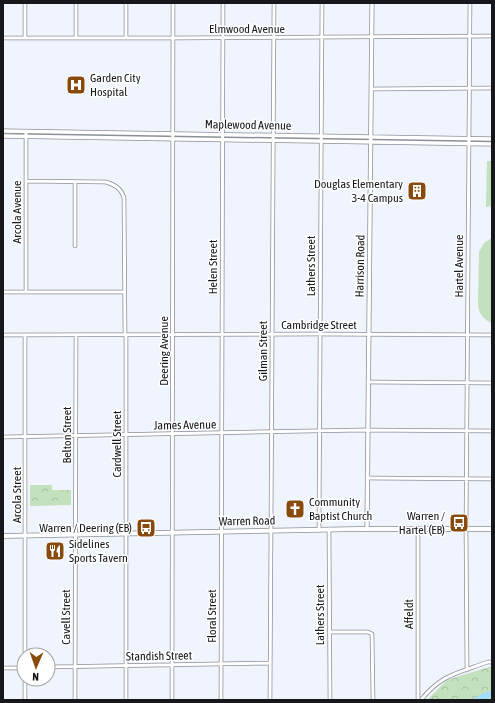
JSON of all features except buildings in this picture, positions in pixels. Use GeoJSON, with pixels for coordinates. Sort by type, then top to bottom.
{"type":"FeatureCollection","features":[{"type":"Feature","properties":{"kind":"main road","name":"Warren Road"},"geometry":{"type":"LineString","coordinates":[[3,536],[329,529],[492,528]]}},
{"type":"Feature","properties":{"kind":"street"},"geometry":{"type":"LineString","coordinates":[[25,3],[25,38]]}},
{"type":"Feature","properties":{"kind":"street"},"geometry":{"type":"LineString","coordinates":[[76,3],[76,38]]}},
{"type":"Feature","properties":{"kind":"street"},"geometry":{"type":"LineString","coordinates":[[126,3],[126,38]]}},
{"type":"Feature","properties":{"kind":"street","name":"Deering Avenue"},"geometry":{"type":"LineString","coordinates":[[172,700],[173,3]]}},
{"type":"Feature","properties":{"kind":"street","name":"Helen Street"},"geometry":{"type":"LineString","coordinates":[[220,532],[223,3]]}},
{"type":"Feature","properties":{"kind":"street","name":"Gilman Street"},"geometry":{"type":"LineString","coordinates":[[270,700],[274,3]]}},
{"type":"Feature","properties":{"kind":"street","name":"Lathers Street"},"geometry":{"type":"LineString","coordinates":[[319,530],[322,3]]}},
{"type":"Feature","properties":{"kind":"street","name":"Harrison Road"},"geometry":{"type":"LineString","coordinates":[[367,529],[372,3]]}},
{"type":"Feature","properties":{"kind":"street","name":"Hartel Avenue"},"geometry":{"type":"LineString","coordinates":[[467,670],[466,529],[470,3]]}},
{"type":"Feature","properties":{"kind":"street","name":"Elmwood Avenue"},"geometry":{"type":"LineString","coordinates":[[3,38],[492,36]]}},
{"type":"Feature","properties":{"kind":"street"},"geometry":{"type":"LineString","coordinates":[[372,89],[492,88]]}},
{"type":"Feature","properties":{"kind":"street","name":"Maplewood Avenue"},"geometry":{"type":"LineString","coordinates":[[3,131],[26,131],[76,135]]}},
{"type":"Feature","properties":{"kind":"street","name":"Arcola Avenue"},"geometry":{"type":"LineString","coordinates":[[26,131],[26,292]]}},
{"type":"Feature","properties":{"kind":"street","name":"Maplewood Avenue"},"geometry":{"type":"LineString","coordinates":[[3,136],[173,133],[321,136],[492,144]]}},
{"type":"Feature","properties":{"kind":"street","name":"Maplewood Avenue"},"geometry":{"type":"LineString","coordinates":[[126,135],[174,138],[321,141],[371,139],[492,139]]}},
{"type":"Feature","properties":{"kind":"street"},"geometry":{"type":"LineString","coordinates":[[26,181],[75,182],[75,246]]}},
{"type":"Feature","properties":{"kind":"street","name":"Cardwell Street"},"geometry":{"type":"LineString","coordinates":[[75,182],[106,182],[114,185],[123,195],[124,202],[126,700]]}},
{"type":"Feature","properties":{"kind":"street"},"geometry":{"type":"LineString","coordinates":[[3,292],[124,292]]}},
{"type":"Feature","properties":{"kind":"street","name":"Cambridge Street"},"geometry":{"type":"LineString","coordinates":[[3,335],[492,335]]}},
{"type":"Feature","properties":{"kind":"street","name":"Arcola Street"},"geometry":{"type":"LineString","coordinates":[[25,335],[25,647]]}},
{"type":"Feature","properties":{"kind":"street","name":"Belton Street"},"geometry":{"type":"LineString","coordinates":[[76,335],[76,535]]}},
{"type":"Feature","properties":{"kind":"street"},"geometry":{"type":"LineString","coordinates":[[368,382],[492,383]]}},
{"type":"Feature","properties":{"kind":"street","name":"James Avenue"},"geometry":{"type":"LineString","coordinates":[[3,437],[368,430],[492,431]]}},
{"type":"Feature","properties":{"kind":"street"},"geometry":{"type":"LineString","coordinates":[[368,478],[492,479]]}},
{"type":"Feature","properties":{"kind":"street","name":"Lathers Street"},"geometry":{"type":"LineString","coordinates":[[329,529],[330,700]]}},
{"type":"Feature","properties":{"kind":"street","name":"Affeldt"},"geometry":{"type":"LineString","coordinates":[[418,529],[419,700]]}},
{"type":"Feature","properties":{"kind":"street","name":"Floral Street"},"geometry":{"type":"LineString","coordinates":[[220,532],[221,700]]}},
{"type":"Feature","properties":{"kind":"street","name":"Cavell Street"},"geometry":{"type":"LineString","coordinates":[[75,700],[76,535]]}},
{"type":"Feature","properties":{"kind":"street"},"geometry":{"type":"LineString","coordinates":[[330,632],[368,632],[372,634],[373,700]]}},
{"type":"Feature","properties":{"kind":"street"},"geometry":{"type":"LineString","coordinates":[[419,700],[439,681],[448,676],[492,662]]}},
{"type":"Feature","properties":{"kind":"street","name":"Standish Street"},"geometry":{"type":"LineString","coordinates":[[56,667],[270,663]]}},
{"type":"Feature","properties":{"kind":"street"},"geometry":{"type":"LineString","coordinates":[[3,668],[16,668]]}},
{"type":"Feature","properties":{"kind":"street"},"geometry":{"type":"LineString","coordinates":[[25,687],[25,700]]}},
{"type":"Feature","properties":{"kind":"green space"},"geometry":{"type":"Polygon","coordinates":[[[487,161],[492,161],[492,206],[486,207],[487,161]]]}},
{"type":"Feature","properties":{"kind":"green space"},"geometry":{"type":"Polygon","coordinates":[[[492,238],[492,323],[482,316],[478,305],[479,252],[484,243],[492,238]]]}},
{"type":"Feature","properties":{"kind":"green space"},"geometry":{"type":"Polygon","coordinates":[[[30,485],[52,485],[52,490],[71,490],[71,505],[30,506],[30,485]]]}},
{"type":"Feature","properties":{"kind":"green space"},"geometry":{"type":"Polygon","coordinates":[[[492,666],[492,700],[427,700],[447,680],[492,666]]]}},
{"type":"Feature","properties":{"kind":"waterway"},"geometry":{"type":"LineString","coordinates":[[477,700],[492,694]]}},
{"type":"Feature","properties":{"kind":"place","name":"Garden City Hospital"},"geometry":{"type":"Point","coordinates":[76,85]}},
{"type":"Feature","properties":{"kind":"place","name":"Douglas Elementary 3-4 Campus"},"geometry":{"type":"Point","coordinates":[417,191]}},
{"type":"Feature","properties":{"kind":"place","name":"Community Baptist Church"},"geometry":{"type":"Point","coordinates":[295,509]}},
{"type":"Feature","properties":{"kind":"place","name":"Warren / Hartel (EB)"},"geometry":{"type":"Point","coordinates":[459,523]}},
{"type":"Feature","properties":{"kind":"place","name":"Warren / Deering (EB)"},"geometry":{"type":"Point","coordinates":[146,528]}},
{"type":"Feature","properties":{"kind":"place","name":"Sidelines Sports Tavern"},"geometry":{"type":"Point","coordinates":[55,551]}}]}
